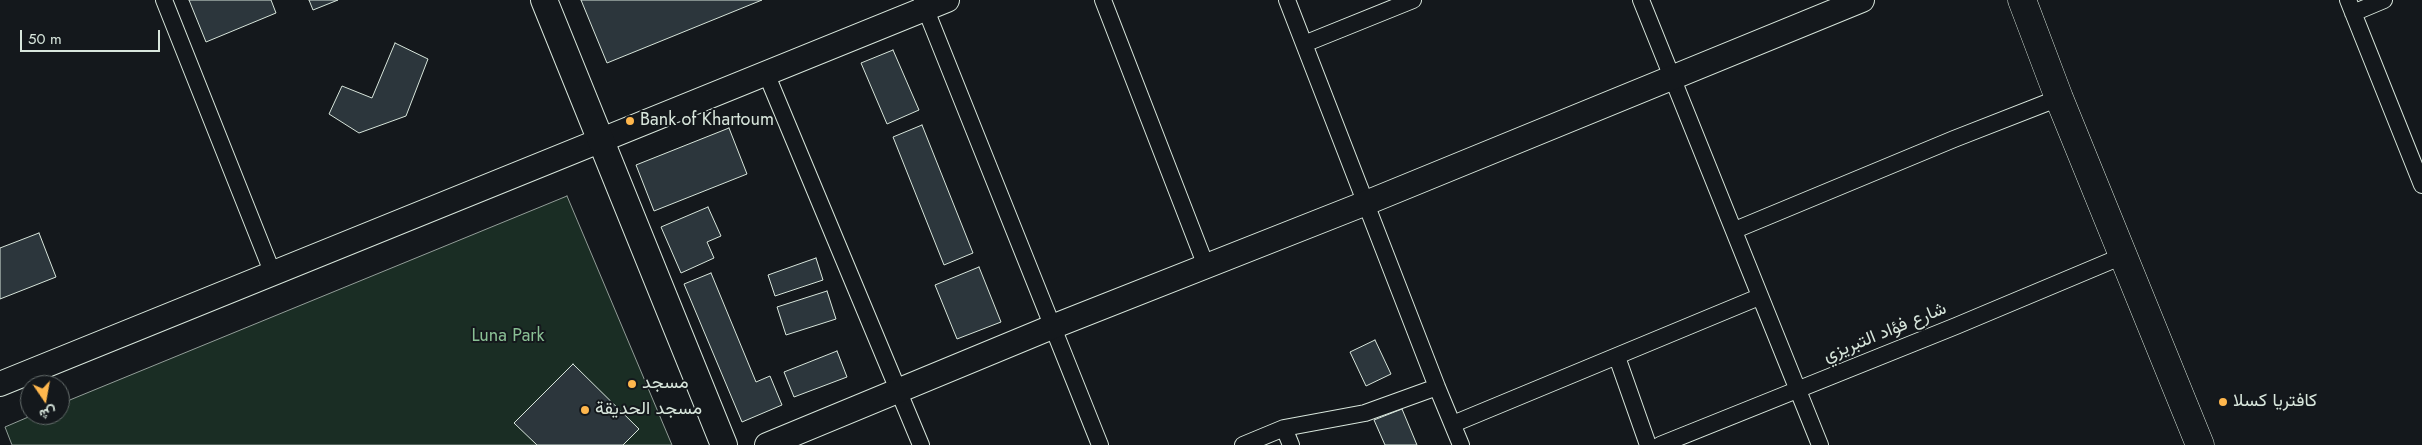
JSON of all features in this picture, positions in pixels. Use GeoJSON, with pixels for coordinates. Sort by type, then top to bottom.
{"type":"FeatureCollection","features":[{"type":"Feature","properties":{"kind":"highway"},"geometry":{"type":"LineString","coordinates":[[2022,0],[2058,98],[2124,255],[2200,445]]}},
{"type":"Feature","properties":{"kind":"main road"},"geometry":{"type":"LineString","coordinates":[[544,0],[724,445]]}},
{"type":"Feature","properties":{"kind":"street"},"geometry":{"type":"LineString","coordinates":[[164,0],[273,274]]}},
{"type":"Feature","properties":{"kind":"street"},"geometry":{"type":"LineString","coordinates":[[0,384],[601,141],[766,73],[924,4],[947,0]]}},
{"type":"Feature","properties":{"kind":"street"},"geometry":{"type":"LineString","coordinates":[[1102,0],[1206,266]]}},
{"type":"Feature","properties":{"kind":"street"},"geometry":{"type":"LineString","coordinates":[[1286,0],[1437,387],[1462,445]]}},
{"type":"Feature","properties":{"kind":"street"},"geometry":{"type":"LineString","coordinates":[[1304,44],[1413,0]]}},
{"type":"Feature","properties":{"kind":"street"},"geometry":{"type":"LineString","coordinates":[[1641,0],[1820,445]]}},
{"type":"Feature","properties":{"kind":"street"},"geometry":{"type":"LineString","coordinates":[[767,445],[1052,327],[1366,203],[1862,0]]}},
{"type":"Feature","properties":{"kind":"street"},"geometry":{"type":"LineString","coordinates":[[2384,0],[2351,6],[2421,179]]}},
{"type":"Feature","properties":{"kind":"street"},"geometry":{"type":"LineString","coordinates":[[924,4],[1100,445]]}},
{"type":"Feature","properties":{"kind":"street"},"geometry":{"type":"LineString","coordinates":[[766,73],[921,445]]}},
{"type":"Feature","properties":{"kind":"street"},"geometry":{"type":"LineString","coordinates":[[1735,230],[2058,98]]}},
{"type":"Feature","properties":{"kind":"street","name":"شارع فؤاد التبريزي"},"geometry":{"type":"LineString","coordinates":[[1660,445],[2124,255]]}},
{"type":"Feature","properties":{"kind":"street"},"geometry":{"type":"LineString","coordinates":[[1453,424],[1760,297]]}},
{"type":"Feature","properties":{"kind":"street"},"geometry":{"type":"LineString","coordinates":[[1617,357],[1648,445]]}},
{"type":"Feature","properties":{"kind":"street"},"geometry":{"type":"LineString","coordinates":[[1243,445],[1284,428],[1365,413],[1437,387]]}},
{"type":"Feature","properties":{"kind":"street"},"geometry":{"type":"LineString","coordinates":[[1284,428],[1291,445]]}},
{"type":"Feature","properties":{"kind":"green space","name":"Luna Park"},"geometry":{"type":"Polygon","coordinates":[[[567,196],[672,445],[12,445],[5,427],[20,421],[20,425],[70,425],[70,400],[567,196]]]}},
{"type":"Feature","properties":{"kind":"building"},"geometry":{"type":"Polygon","coordinates":[[[189,0],[271,0],[276,13],[206,42],[189,0]]]}},
{"type":"Feature","properties":{"kind":"building"},"geometry":{"type":"Polygon","coordinates":[[[309,0],[338,0],[313,10],[309,0]]]}},
{"type":"Feature","properties":{"kind":"building"},"geometry":{"type":"Polygon","coordinates":[[[581,0],[762,0],[607,63],[581,0]]]}},
{"type":"Feature","properties":{"kind":"building"},"geometry":{"type":"Polygon","coordinates":[[[395,43],[428,59],[406,116],[359,133],[329,114],[342,86],[372,98],[395,43]]]}},
{"type":"Feature","properties":{"kind":"building"},"geometry":{"type":"Polygon","coordinates":[[[893,50],[919,110],[887,124],[861,63],[893,50]]]}},
{"type":"Feature","properties":{"kind":"building"},"geometry":{"type":"Polygon","coordinates":[[[922,125],[973,253],[944,265],[893,137],[922,125]]]}},
{"type":"Feature","properties":{"kind":"building"},"geometry":{"type":"Polygon","coordinates":[[[729,128],[747,174],[654,211],[636,165],[729,128]]]}},
{"type":"Feature","properties":{"kind":"building"},"geometry":{"type":"Polygon","coordinates":[[[708,207],[721,236],[707,242],[714,258],[681,273],[661,227],[708,207]]]}},
{"type":"Feature","properties":{"kind":"building"},"geometry":{"type":"Polygon","coordinates":[[[39,233],[56,277],[0,299],[0,248],[39,233]]]}},
{"type":"Feature","properties":{"kind":"building"},"geometry":{"type":"Polygon","coordinates":[[[816,258],[823,280],[775,296],[768,275],[816,258]]]}},
{"type":"Feature","properties":{"kind":"building"},"geometry":{"type":"Polygon","coordinates":[[[979,267],[1001,322],[957,339],[935,285],[979,267]]]}},
{"type":"Feature","properties":{"kind":"building"},"geometry":{"type":"Polygon","coordinates":[[[711,273],[756,382],[770,376],[782,405],[742,422],[684,284],[711,273]]]}},
{"type":"Feature","properties":{"kind":"building"},"geometry":{"type":"Polygon","coordinates":[[[827,291],[836,319],[786,335],[777,307],[827,291]]]}},
{"type":"Feature","properties":{"kind":"building"},"geometry":{"type":"Polygon","coordinates":[[[1375,340],[1391,374],[1366,386],[1350,352],[1375,340]]]}},
{"type":"Feature","properties":{"kind":"building"},"geometry":{"type":"Polygon","coordinates":[[[837,351],[847,377],[794,397],[784,372],[837,351]]]}},
{"type":"Feature","properties":{"kind":"building"},"geometry":{"type":"Polygon","coordinates":[[[573,364],[639,429],[623,445],[537,445],[514,423],[573,364]]]}},
{"type":"Feature","properties":{"kind":"building"},"geometry":{"type":"Polygon","coordinates":[[[1402,409],[1417,445],[1385,445],[1374,420],[1402,409]]]}},
{"type":"Feature","properties":{"kind":"place","name":"Bank of Khartoum"},"geometry":{"type":"Point","coordinates":[630,121]}},
{"type":"Feature","properties":{"kind":"place","name":"مسجد"},"geometry":{"type":"Point","coordinates":[632,384]}},
{"type":"Feature","properties":{"kind":"place","name":"كافتريا كسلا"},"geometry":{"type":"Point","coordinates":[2223,402]}},
{"type":"Feature","properties":{"kind":"place","name":"مسجد الحديقة"},"geometry":{"type":"Point","coordinates":[585,410]}}]}
